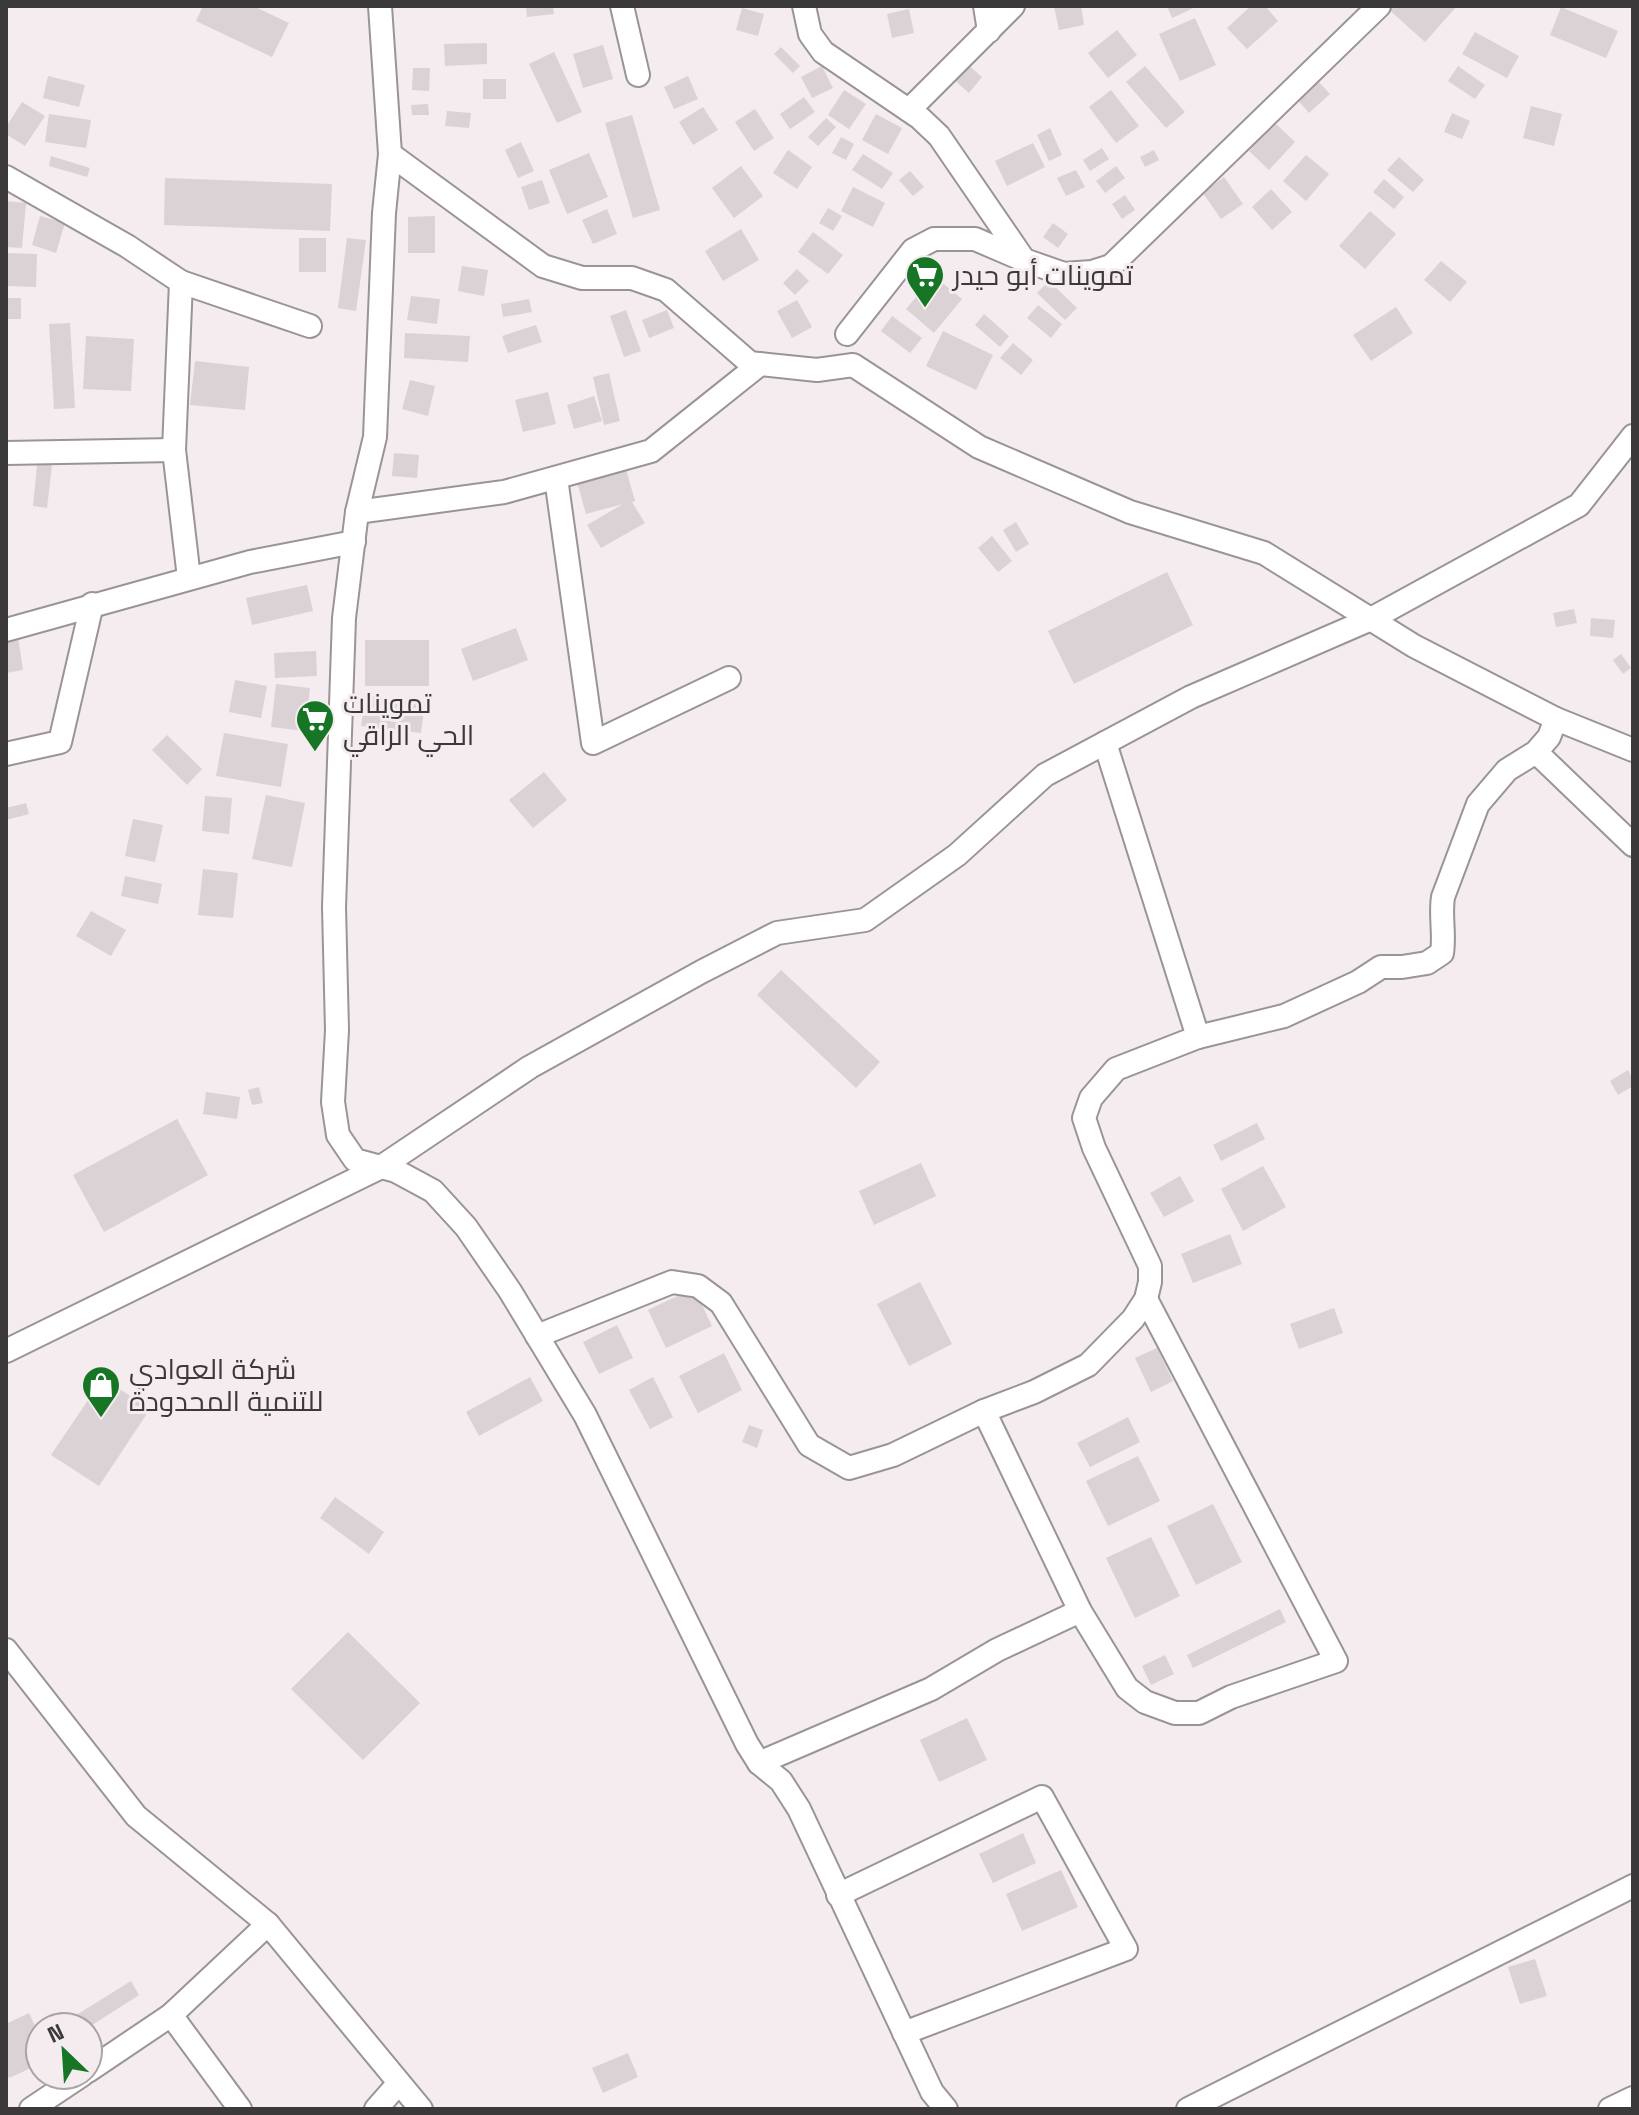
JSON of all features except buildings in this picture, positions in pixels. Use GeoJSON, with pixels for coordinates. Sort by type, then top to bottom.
{"type":"FeatureCollection","features":[{"type":"Feature","properties":{"kind":"street"},"geometry":{"type":"LineString","coordinates":[[380,6],[390,154],[384,213],[375,437],[357,512],[344,618],[334,907],[337,1030],[333,1102],[338,1135],[355,1160],[396,1171],[433,1191],[466,1227],[537,1336],[585,1415],[759,1763],[781,1781],[799,1809],[932,2092],[946,2109]]}},
{"type":"Feature","properties":{"kind":"street"},"geometry":{"type":"LineString","coordinates":[[622,6],[638,75]]}},
{"type":"Feature","properties":{"kind":"street"},"geometry":{"type":"LineString","coordinates":[[804,6],[810,34],[823,52],[909,110],[939,136],[1024,260]]}},
{"type":"Feature","properties":{"kind":"street"},"geometry":{"type":"LineString","coordinates":[[985,6],[989,31]]}},
{"type":"Feature","properties":{"kind":"street"},"geometry":{"type":"LineString","coordinates":[[909,110],[1013,6]]}},
{"type":"Feature","properties":{"kind":"street"},"geometry":{"type":"LineString","coordinates":[[847,334],[913,250],[934,239],[975,239],[1064,274],[1092,272],[1111,266],[1379,6]]}},
{"type":"Feature","properties":{"kind":"street"},"geometry":{"type":"LineString","coordinates":[[390,154],[543,266],[582,278],[632,278],[666,290],[750,363],[817,370],[853,365],[979,447],[1130,512],[1264,553],[1414,646],[1556,719],[1633,750]]}},
{"type":"Feature","properties":{"kind":"street"},"geometry":{"type":"LineString","coordinates":[[6,177],[127,246],[181,282],[310,326]]}},
{"type":"Feature","properties":{"kind":"street"},"geometry":{"type":"LineString","coordinates":[[181,282],[174,450],[189,578]]}},
{"type":"Feature","properties":{"kind":"street"},"geometry":{"type":"LineString","coordinates":[[357,512],[504,492],[651,451],[760,364]]}},
{"type":"Feature","properties":{"kind":"street"},"geometry":{"type":"LineString","coordinates":[[6,1351],[381,1167],[530,1067],[765,939],[777,933],[865,920],[957,855],[1045,775],[1191,697],[1371,619],[1579,505],[1633,436]]}},
{"type":"Feature","properties":{"kind":"street"},"geometry":{"type":"LineString","coordinates":[[6,453],[174,450]]}},
{"type":"Feature","properties":{"kind":"street"},"geometry":{"type":"LineString","coordinates":[[556,478],[593,743],[729,678]]}},
{"type":"Feature","properties":{"kind":"street"},"geometry":{"type":"LineString","coordinates":[[6,630],[250,562],[354,542]]}},
{"type":"Feature","properties":{"kind":"street"},"geometry":{"type":"LineString","coordinates":[[6,754],[60,742],[92,604]]}},
{"type":"Feature","properties":{"kind":"street"},"geometry":{"type":"LineString","coordinates":[[537,1336],[672,1282],[698,1286],[721,1303],[809,1445],[849,1468],[893,1455],[1088,1365],[1133,1319],[1146,1299],[1150,1282],[1150,1266],[1094,1148],[1084,1118],[1091,1098],[1116,1069],[1198,1037],[1284,1016],[1358,982],[1381,967],[1427,963],[1442,953],[1445,936],[1441,911],[1443,897],[1478,804],[1507,770],[1536,752],[1549,737],[1556,719]]}},
{"type":"Feature","properties":{"kind":"street"},"geometry":{"type":"LineString","coordinates":[[1105,743],[1198,1037]]}},
{"type":"Feature","properties":{"kind":"street"},"geometry":{"type":"LineString","coordinates":[[1536,752],[1633,845]]}},
{"type":"Feature","properties":{"kind":"street"},"geometry":{"type":"LineString","coordinates":[[984,1411],[1080,1611],[1127,1688],[1145,1702],[1175,1713],[1199,1713],[1231,1697],[1336,1661],[1146,1299]]}},
{"type":"Feature","properties":{"kind":"street"},"geometry":{"type":"LineString","coordinates":[[759,1763],[931,1689],[997,1650],[1080,1611]]}},
{"type":"Feature","properties":{"kind":"street"},"geometry":{"type":"LineString","coordinates":[[6,1650],[136,1816],[268,1924],[421,2109]]}},
{"type":"Feature","properties":{"kind":"street"},"geometry":{"type":"LineString","coordinates":[[838,1895],[1042,1797],[1126,1949],[904,2033]]}},
{"type":"Feature","properties":{"kind":"street"},"geometry":{"type":"LineString","coordinates":[[1188,2109],[1633,1886]]}},
{"type":"Feature","properties":{"kind":"street"},"geometry":{"type":"LineString","coordinates":[[104,2060],[171,2015],[268,1924]]}},
{"type":"Feature","properties":{"kind":"street"},"geometry":{"type":"LineString","coordinates":[[171,2015],[240,2109]]}},
{"type":"Feature","properties":{"kind":"street"},"geometry":{"type":"LineString","coordinates":[[376,2109],[398,2084]]}},
{"type":"Feature","properties":{"kind":"street"},"geometry":{"type":"LineString","coordinates":[[31,2109],[58,2091]]}},
{"type":"Feature","properties":{"kind":"street"},"geometry":{"type":"LineString","coordinates":[[1610,2109],[1633,2098]]}},
{"type":"Feature","properties":{"kind":"place","name":"تموينات أبو حيدر"},"geometry":{"type":"Point","coordinates":[925,309]}},
{"type":"Feature","properties":{"kind":"place","name":"تموينات الحي الراقي"},"geometry":{"type":"Point","coordinates":[315,753]}},
{"type":"Feature","properties":{"kind":"place","name":"شركة العوادي للتنمية المحدودة"},"geometry":{"type":"Point","coordinates":[101,1419]}}]}
